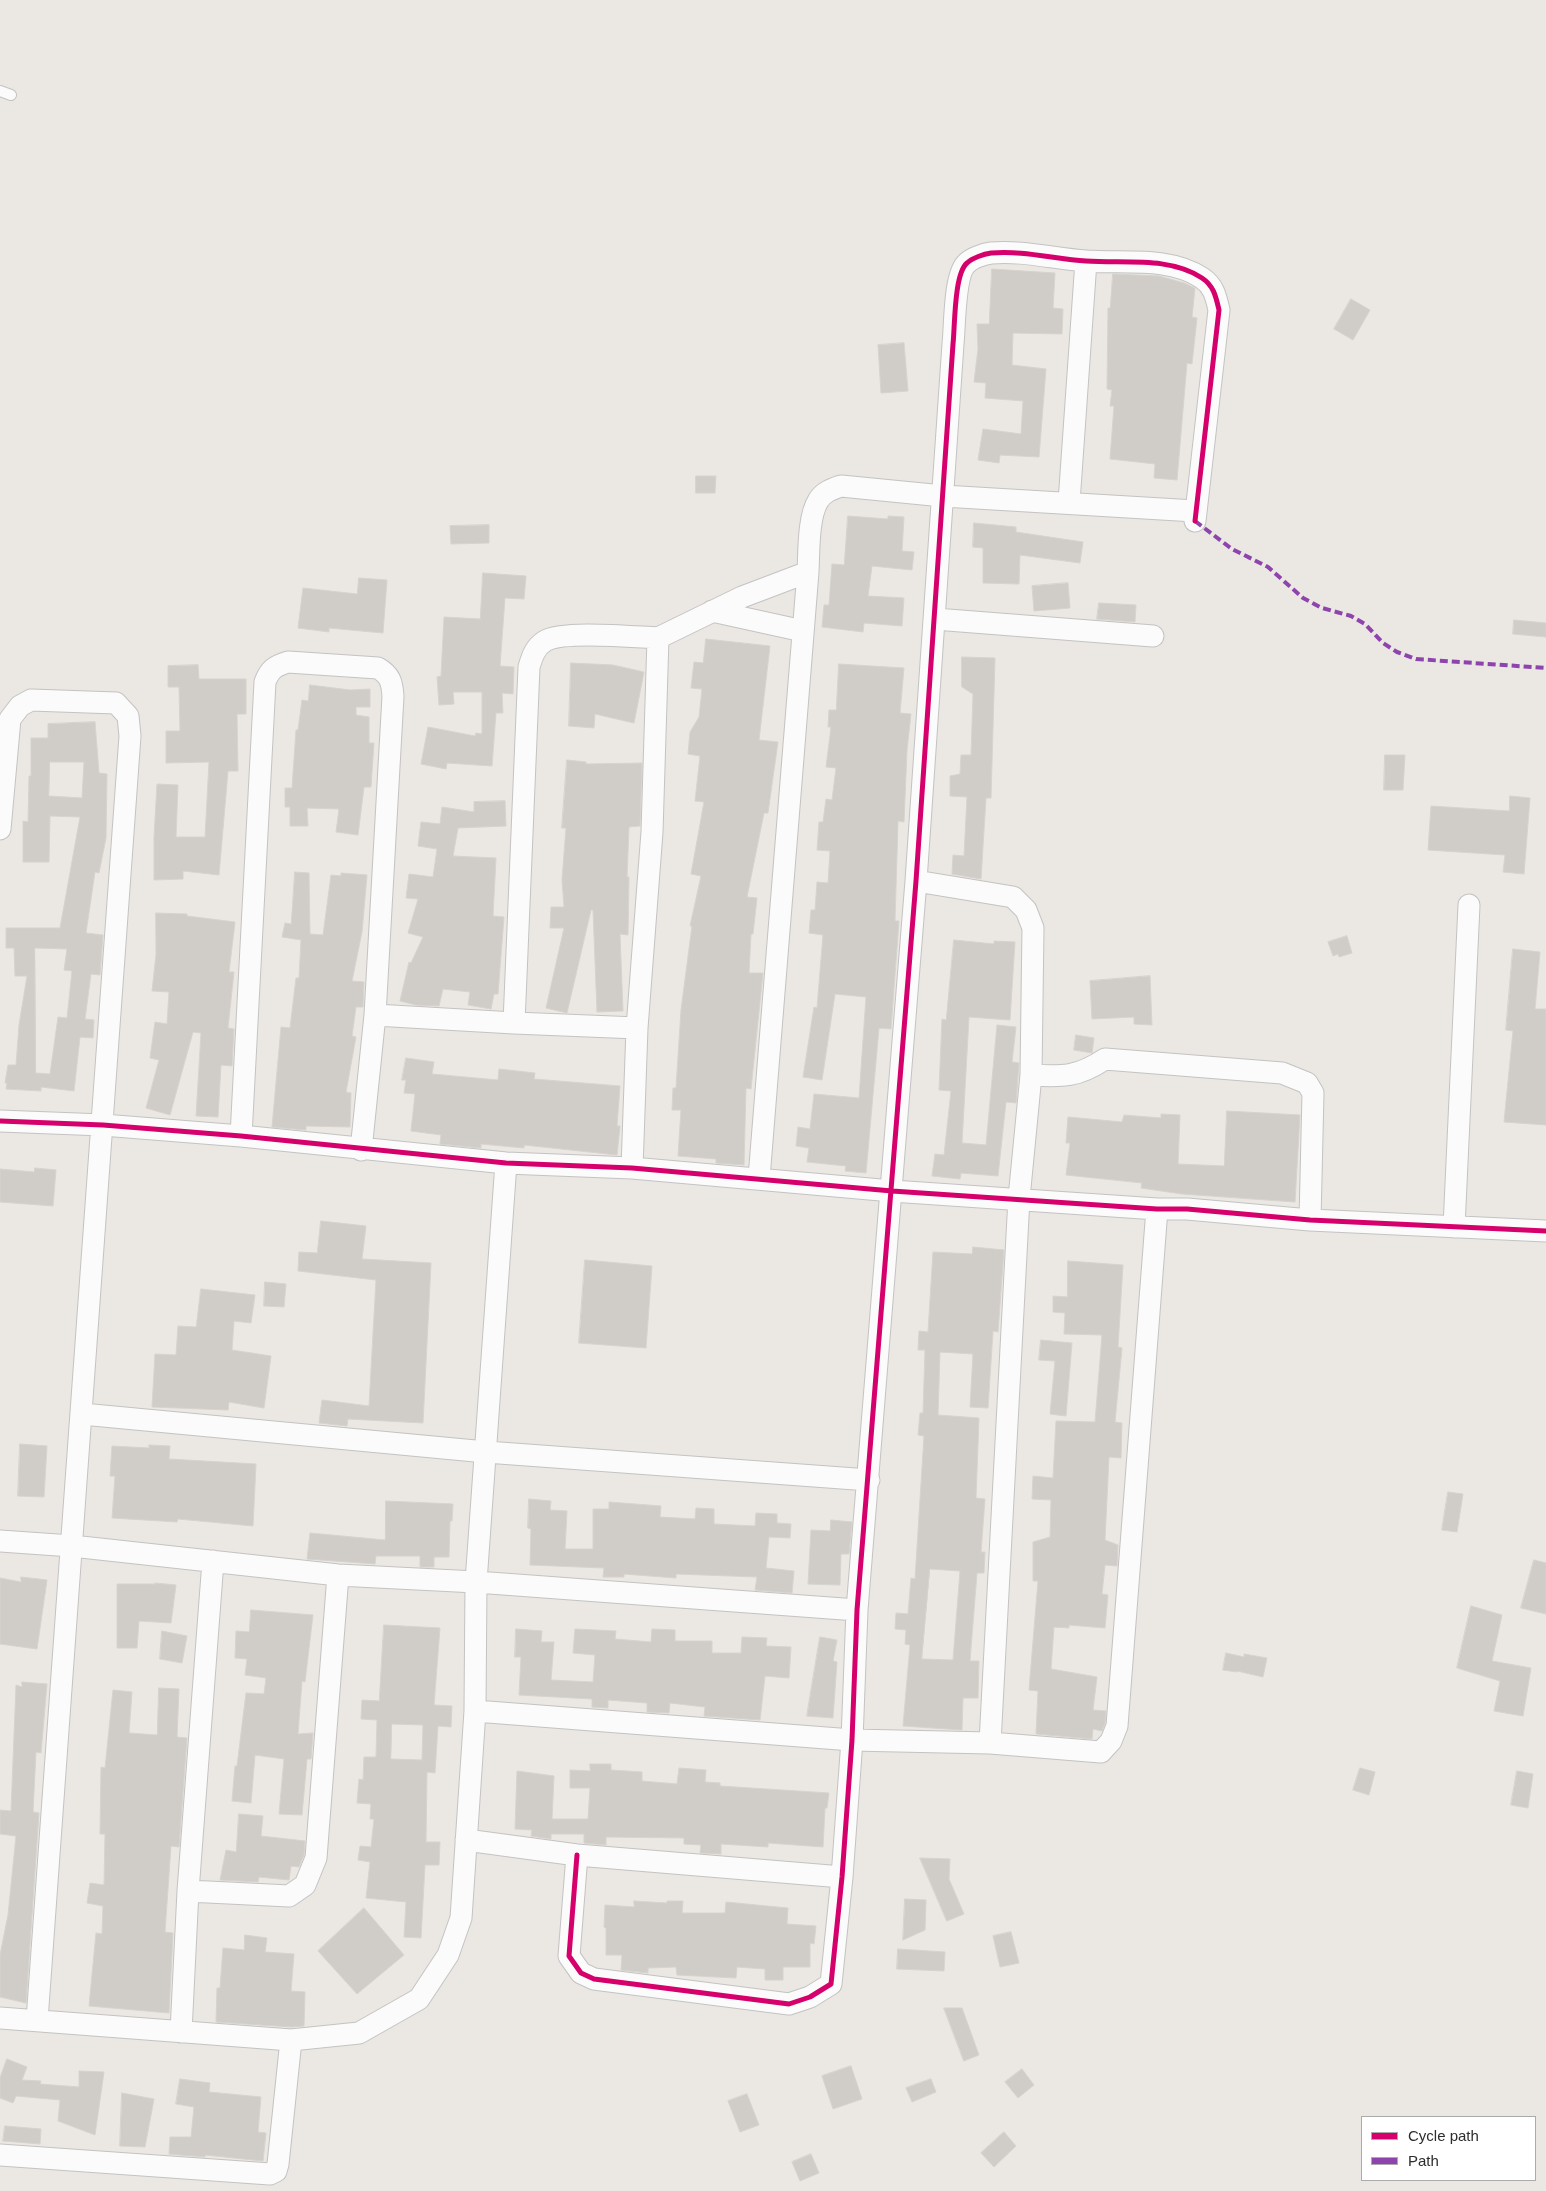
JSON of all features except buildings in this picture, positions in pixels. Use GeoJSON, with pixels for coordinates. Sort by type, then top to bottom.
{"type":"FeatureCollection","features":[{"type":"Feature","properties":{"kind":"street"},"geometry":{"type":"LineString","coordinates":[[577,1855],[569,1956],[581,1973],[594,1979],[789,2004],[810,1997],[831,1984],[842,1877],[852,1740],[858,1610],[916,881],[935,619],[943,496],[959,275],[966,263],[990,253],[1086,261],[1170,265],[1188,270],[1203,278],[1214,290],[1219,310],[1194,516],[1069,502],[943,496],[841,486],[828,490],[818,500],[814,512],[808,572],[759,1178]]}},
{"type":"Feature","properties":{"kind":"street"},"geometry":{"type":"LineString","coordinates":[[1069,502],[1086,261]]}},
{"type":"Feature","properties":{"kind":"street"},"geometry":{"type":"LineString","coordinates":[[514,1023],[529,667],[534,650],[545,641],[562,636],[658,638],[742,597],[808,572]]}},
{"type":"Feature","properties":{"kind":"street"},"geometry":{"type":"LineString","coordinates":[[712,611],[803,631]]}},
{"type":"Feature","properties":{"kind":"street"},"geometry":{"type":"LineString","coordinates":[[935,619],[1153,636]]}},
{"type":"Feature","properties":{"kind":"street"},"geometry":{"type":"LineString","coordinates":[[632,1168],[636,1028],[652,832],[658,638]]}},
{"type":"Feature","properties":{"kind":"street"},"geometry":{"type":"LineString","coordinates":[[241,1136],[265,682],[268,673],[274,666],[288,662],[378,668],[387,673],[392,683],[391,726],[375,1015],[361,1150]]}},
{"type":"Feature","properties":{"kind":"street"},"geometry":{"type":"LineString","coordinates":[[0,828],[10,719],[20,706],[31,700],[116,703],[128,716],[130,736],[37,2020]]}},
{"type":"Feature","properties":{"kind":"street"},"geometry":{"type":"LineString","coordinates":[[916,881],[1013,897],[1026,910],[1033,928],[1031,1075],[1019,1198],[990,1743]]}},
{"type":"Feature","properties":{"kind":"street"},"geometry":{"type":"LineString","coordinates":[[1454,1227],[1469,905]]}},
{"type":"Feature","properties":{"kind":"street"},"geometry":{"type":"LineString","coordinates":[[375,1015],[636,1028]]}},
{"type":"Feature","properties":{"kind":"street"},"geometry":{"type":"LineString","coordinates":[[1031,1075],[1058,1077],[1075,1075],[1089,1070],[1105,1059],[1282,1074],[1307,1083],[1313,1093],[1310,1220]]}},
{"type":"Feature","properties":{"kind":"street"},"geometry":{"type":"LineString","coordinates":[[0,1121],[103,1125],[241,1136],[506,1164],[632,1168],[892,1191],[1019,1198],[1158,1209],[1187,1209],[1310,1220],[1546,1231]]}},
{"type":"Feature","properties":{"kind":"street"},"geometry":{"type":"LineString","coordinates":[[0,2018],[291,2040],[359,2033],[419,1999],[448,1954],[461,1918],[475,1711],[476,1582],[506,1164]]}},
{"type":"Feature","properties":{"kind":"street"},"geometry":{"type":"LineString","coordinates":[[475,1711],[852,1740],[990,1743],[1101,1752],[1111,1741],[1115,1733],[1158,1209]]}},
{"type":"Feature","properties":{"kind":"street"},"geometry":{"type":"LineString","coordinates":[[82,1414],[486,1452],[869,1480]]}},
{"type":"Feature","properties":{"kind":"street"},"geometry":{"type":"LineString","coordinates":[[0,1541],[72,1546],[338,1576],[476,1582],[858,1610]]}},
{"type":"Feature","properties":{"kind":"street"},"geometry":{"type":"LineString","coordinates":[[181,2032],[188,1891],[213,1561]]}},
{"type":"Feature","properties":{"kind":"street"},"geometry":{"type":"LineString","coordinates":[[188,1891],[289,1896],[305,1885],[316,1858],[338,1576]]}},
{"type":"Feature","properties":{"kind":"street"},"geometry":{"type":"LineString","coordinates":[[466,1840],[577,1855],[842,1877]]}},
{"type":"Feature","properties":{"kind":"street"},"geometry":{"type":"LineString","coordinates":[[0,2156],[270,2174],[276,2171],[278,2164],[291,2040]]}},
{"type":"Feature","properties":{"kind":"lane"},"geometry":{"type":"LineString","coordinates":[[0,91],[11,95]]}},
{"type":"Feature","properties":{"kind":"marked path"},"geometry":{"type":"LineString","coordinates":[[1195,521],[1232,549],[1268,567],[1303,598],[1322,608],[1351,616],[1365,624],[1383,643],[1397,652],[1416,659],[1546,668]]}},
{"type":"Feature","properties":{"kind":"cycle path"},"geometry":{"type":"LineString","coordinates":[[577,1855],[569,1956],[581,1973],[594,1979],[789,2004],[810,1997],[831,1984],[842,1877],[852,1740],[857,1610],[916,881],[955,313],[957,289],[963,269],[967,263],[985,254],[1003,252],[1086,261],[1146,262],[1175,266],[1189,271],[1202,278],[1212,288],[1219,310],[1195,521]]}},
{"type":"Feature","properties":{"kind":"cycle path"},"geometry":{"type":"LineString","coordinates":[[0,1121],[103,1125],[241,1136],[506,1163],[632,1168],[892,1191],[1157,1209],[1187,1209],[1310,1220],[1546,1231]]}}]}
